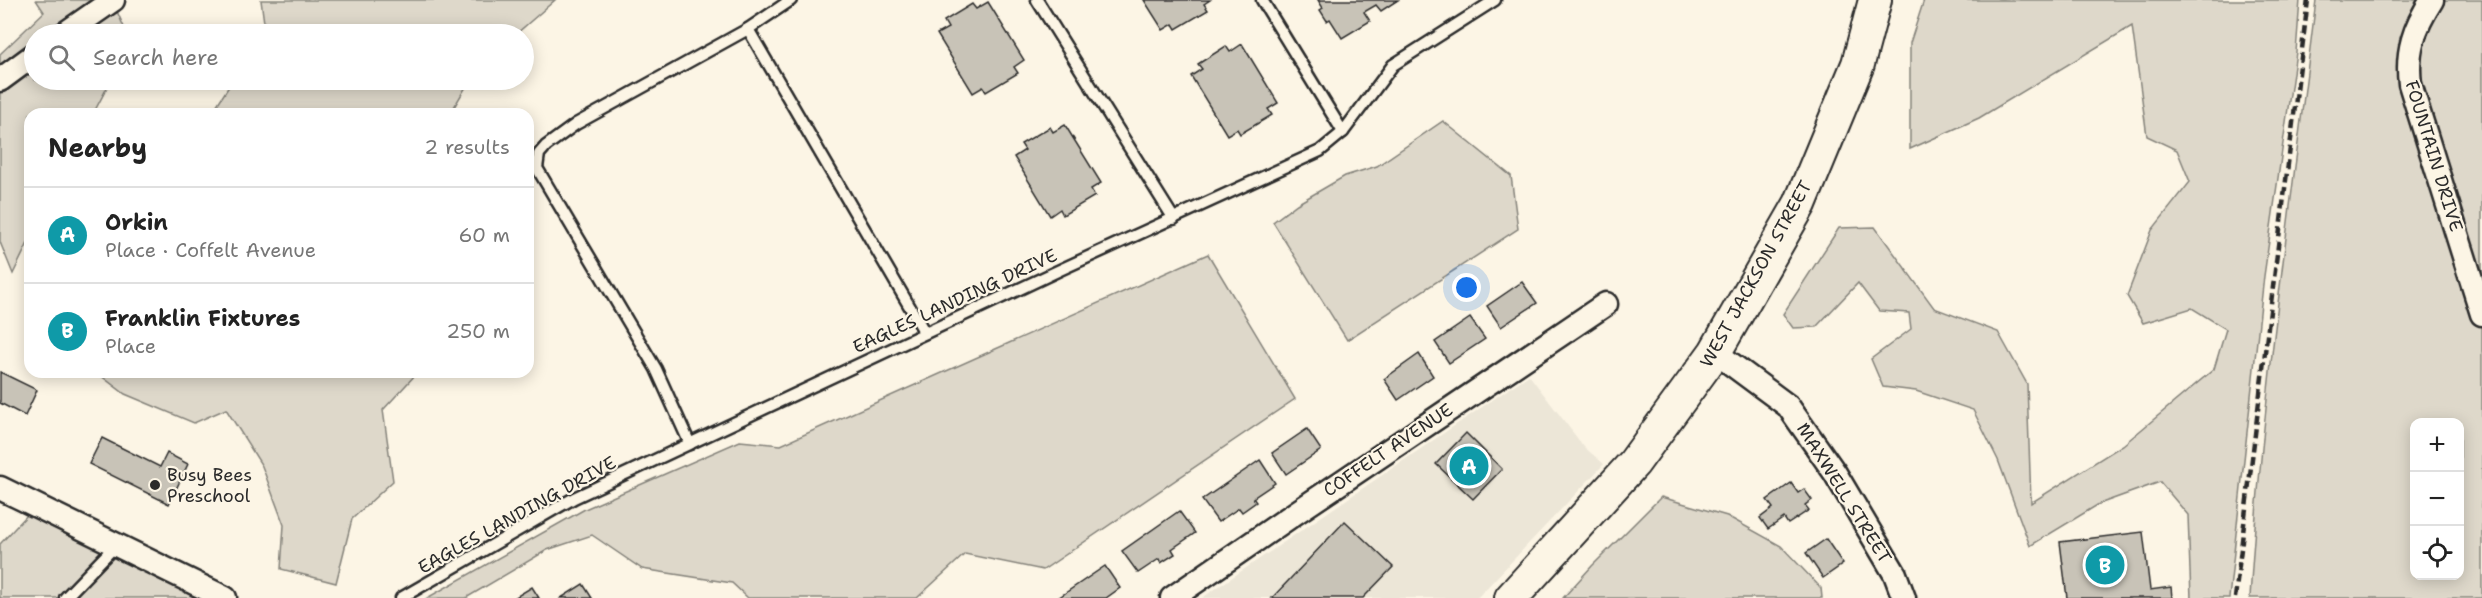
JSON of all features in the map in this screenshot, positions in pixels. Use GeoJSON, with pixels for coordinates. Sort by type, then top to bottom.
{"type":"FeatureCollection","features":[{"type":"Feature","properties":{"kind":"street"},"geometry":{"type":"LineString","coordinates":[[78,24],[113,0]]}},
{"type":"Feature","properties":{"kind":"street","name":"WEST JACKSON STREET"},"geometry":{"type":"LineString","coordinates":[[1511,598],[1634,463],[1715,352],[1800,204],[1858,64],[1875,0]]}},
{"type":"Feature","properties":{"kind":"street","name":"FOUNTAIN DRIVE"},"geometry":{"type":"LineString","coordinates":[[2432,0],[2414,31],[2409,48],[2410,84],[2482,314]]}},
{"type":"Feature","properties":{"kind":"street"},"geometry":{"type":"LineString","coordinates":[[0,80],[24,62]]}},
{"type":"Feature","properties":{"kind":"street","name":"COFFELT AVENUE"},"geometry":{"type":"LineString","coordinates":[[1172,598],[1606,304]]}},
{"type":"Feature","properties":{"kind":"street","name":"MAXWELL STREET"},"geometry":{"type":"LineString","coordinates":[[1715,352],[1788,406],[1835,473],[1895,574],[1904,598]]}},
{"type":"Feature","properties":{"kind":"street"},"geometry":{"type":"LineString","coordinates":[[0,488],[117,543],[225,598]]}},
{"type":"Feature","properties":{"kind":"lane"},"geometry":{"type":"LineString","coordinates":[[690,444],[656,369],[537,168],[539,154],[576,124],[748,29],[791,0]]}},
{"type":"Feature","properties":{"kind":"lane"},"geometry":{"type":"LineString","coordinates":[[1037,0],[1174,219]]}},
{"type":"Feature","properties":{"kind":"lane"},"geometry":{"type":"LineString","coordinates":[[1262,0],[1343,132]]}},
{"type":"Feature","properties":{"kind":"lane","name":"EAGLES LANDING DRIVE"},"geometry":{"type":"LineString","coordinates":[[401,598],[574,498],[1320,151],[1343,132],[1393,65],[1494,0]]}},
{"type":"Feature","properties":{"kind":"lane"},"geometry":{"type":"LineString","coordinates":[[748,29],[925,333]]}},
{"type":"Feature","properties":{"kind":"lane"},"geometry":{"type":"LineString","coordinates":[[65,598],[117,543]]}},
{"type":"Feature","properties":{"kind":"shaded area"},"geometry":{"type":"Polygon","coordinates":[[[36,0],[112,0],[123,24],[31,24],[44,12],[36,0]]]}},
{"type":"Feature","properties":{"kind":"shaded area"},"geometry":{"type":"Polygon","coordinates":[[[261,0],[555,0],[527,24],[264,24],[261,0]]]}},
{"type":"Feature","properties":{"kind":"shaded area"},"geometry":{"type":"Polygon","coordinates":[[[1924,0],[2300,0],[2296,52],[2264,276],[2229,598],[2191,598],[2188,515],[2160,482],[2099,504],[2030,546],[1998,460],[1973,410],[1916,391],[1883,387],[1871,359],[1911,329],[1909,313],[1879,311],[1858,283],[1816,327],[1793,328],[1783,314],[1839,228],[1875,227],[1934,308],[1998,332],[2027,384],[2031,503],[2123,445],[2214,369],[2226,329],[2192,308],[2143,323],[2127,296],[2152,230],[2190,182],[2177,150],[2147,136],[2132,26],[1979,118],[1910,149],[1910,43],[1924,0]]]}},
{"type":"Feature","properties":{"kind":"shaded area"},"geometry":{"type":"Polygon","coordinates":[[[2316,0],[2482,0],[2482,598],[2250,598],[2262,448],[2316,0]]]}},
{"type":"Feature","properties":{"kind":"shaded area"},"geometry":{"type":"Polygon","coordinates":[[[24,31],[24,90],[106,90],[96,108],[24,108],[24,251],[13,274],[0,242],[0,54],[24,31]]]}},
{"type":"Feature","properties":{"kind":"shaded area"},"geometry":{"type":"Polygon","coordinates":[[[227,90],[464,90],[454,108],[215,108],[227,90]]]}},
{"type":"Feature","properties":{"kind":"shaded area"},"geometry":{"type":"Polygon","coordinates":[[[1443,121],[1511,176],[1518,229],[1347,340],[1273,222],[1297,204],[1345,176],[1377,166],[1443,121]]]}},
{"type":"Feature","properties":{"kind":"shaded area"},"geometry":{"type":"Polygon","coordinates":[[[1208,254],[1295,399],[1043,570],[965,554],[917,598],[748,598],[732,583],[642,569],[592,535],[547,550],[466,598],[427,598],[585,509],[740,441],[781,445],[1208,254]]]}},
{"type":"Feature","properties":{"kind":"shaded area"},"geometry":{"type":"Polygon","coordinates":[[[1529,375],[1584,447],[1604,464],[1477,598],[1202,598],[1529,375]]]}},
{"type":"Feature","properties":{"kind":"shaded area"},"geometry":{"type":"Polygon","coordinates":[[[104,378],[412,378],[383,410],[393,481],[352,519],[336,583],[281,569],[284,525],[262,466],[226,409],[194,423],[125,394],[104,378]]]}},
{"type":"Feature","properties":{"kind":"shaded area"},"geometry":{"type":"Polygon","coordinates":[[[1661,497],[1727,516],[1781,546],[1821,588],[1822,598],[1563,598],[1661,497]]]}},
{"type":"Feature","properties":{"kind":"shaded area"},"geometry":{"type":"Polygon","coordinates":[[[30,512],[205,598],[0,598],[0,544],[30,512]]]}},
{"type":"Feature","properties":{"kind":"building"},"geometry":{"type":"Polygon","coordinates":[[[1144,0],[1210,0],[1204,4],[1208,10],[1176,29],[1173,24],[1163,30],[1144,0]]]}},
{"type":"Feature","properties":{"kind":"building"},"geometry":{"type":"Polygon","coordinates":[[[1318,0],[1398,0],[1381,11],[1376,5],[1364,12],[1370,21],[1342,38],[1330,19],[1327,21],[1320,10],[1323,8],[1318,0]]]}},
{"type":"Feature","properties":{"kind":"building"},"geometry":{"type":"Polygon","coordinates":[[[988,2],[1024,60],[1014,67],[1018,73],[986,92],[983,87],[973,93],[937,34],[948,28],[944,21],[972,4],[976,9],[988,2]]]}},
{"type":"Feature","properties":{"kind":"building"},"geometry":{"type":"Polygon","coordinates":[[[1242,44],[1278,103],[1268,109],[1272,115],[1240,134],[1237,129],[1227,135],[1191,76],[1202,69],[1198,64],[1226,46],[1230,52],[1242,44]]]}},
{"type":"Feature","properties":{"kind":"building"},"geometry":{"type":"Polygon","coordinates":[[[1065,125],[1101,183],[1091,189],[1095,196],[1063,215],[1060,209],[1050,216],[1014,157],[1025,150],[1021,144],[1050,127],[1053,132],[1065,125]]]}},
{"type":"Feature","properties":{"kind":"building"},"geometry":{"type":"Polygon","coordinates":[[[1522,282],[1537,303],[1501,327],[1487,306],[1522,282]]]}},
{"type":"Feature","properties":{"kind":"building"},"geometry":{"type":"Polygon","coordinates":[[[1470,318],[1485,339],[1449,363],[1435,342],[1470,318]]]}},
{"type":"Feature","properties":{"kind":"building"},"geometry":{"type":"Polygon","coordinates":[[[1419,354],[1433,376],[1398,400],[1384,379],[1419,354]]]}},
{"type":"Feature","properties":{"kind":"building"},"geometry":{"type":"Polygon","coordinates":[[[0,372],[37,390],[25,416],[0,403],[0,372]]]}},
{"type":"Feature","properties":{"kind":"building"},"geometry":{"type":"Polygon","coordinates":[[[1307,429],[1321,450],[1286,474],[1272,453],[1307,429]]]}},
{"type":"Feature","properties":{"kind":"building"},"geometry":{"type":"Polygon","coordinates":[[[1466,433],[1502,469],[1473,499],[1436,464],[1466,433]]]}},
{"type":"Feature","properties":{"kind":"building","name":"Busy Bees Preschool"},"geometry":{"type":"Polygon","coordinates":[[[102,438],[160,467],[167,453],[188,464],[169,504],[89,464],[102,438]]]}},
{"type":"Feature","properties":{"kind":"building"},"geometry":{"type":"Polygon","coordinates":[[[1260,460],[1275,483],[1253,498],[1256,502],[1242,512],[1239,508],[1218,522],[1202,500],[1260,460]]]}},
{"type":"Feature","properties":{"kind":"building"},"geometry":{"type":"Polygon","coordinates":[[[1791,483],[1798,493],[1804,489],[1812,500],[1805,505],[1809,510],[1788,524],[1784,518],[1768,529],[1760,518],[1773,508],[1767,500],[1791,483]]]}},
{"type":"Feature","properties":{"kind":"building"},"geometry":{"type":"Polygon","coordinates":[[[1179,511],[1195,533],[1172,549],[1175,554],[1161,563],[1159,559],[1138,573],[1122,551],[1179,511]]]}},
{"type":"Feature","properties":{"kind":"building"},"geometry":{"type":"Polygon","coordinates":[[[1345,521],[1393,567],[1363,598],[1272,598],[1345,521]]]}},
{"type":"Feature","properties":{"kind":"building"},"geometry":{"type":"Polygon","coordinates":[[[2143,532],[2150,590],[2171,587],[2172,598],[2067,598],[2060,542],[2143,532]]]}},
{"type":"Feature","properties":{"kind":"building"},"geometry":{"type":"Polygon","coordinates":[[[1826,539],[1843,564],[1823,578],[1806,553],[1826,539]]]}},
{"type":"Feature","properties":{"kind":"building"},"geometry":{"type":"Polygon","coordinates":[[[1105,566],[1120,588],[1106,598],[1058,598],[1105,566]]]}},
{"type":"Feature","properties":{"kind":"building"},"geometry":{"type":"Polygon","coordinates":[[[583,584],[592,598],[561,598],[583,584]]]}},
{"type":"Feature","properties":{"kind":"building"},"geometry":{"type":"Polygon","coordinates":[[[532,587],[539,598],[514,598],[532,587]]]}},
{"type":"Feature","properties":{"kind":"railway"},"geometry":{"type":"LineString","coordinates":[[2235,598],[2308,0]]}},
{"type":"Feature","properties":{"kind":"place","name":"Orkin"},"geometry":{"type":"Point","coordinates":[1469,466]}},
{"type":"Feature","properties":{"kind":"place","name":"Busy Bees Preschool"},"geometry":{"type":"Point","coordinates":[155,485]}},
{"type":"Feature","properties":{"kind":"place","name":"Franklin Fixtures"},"geometry":{"type":"Point","coordinates":[2105,565]}}]}
